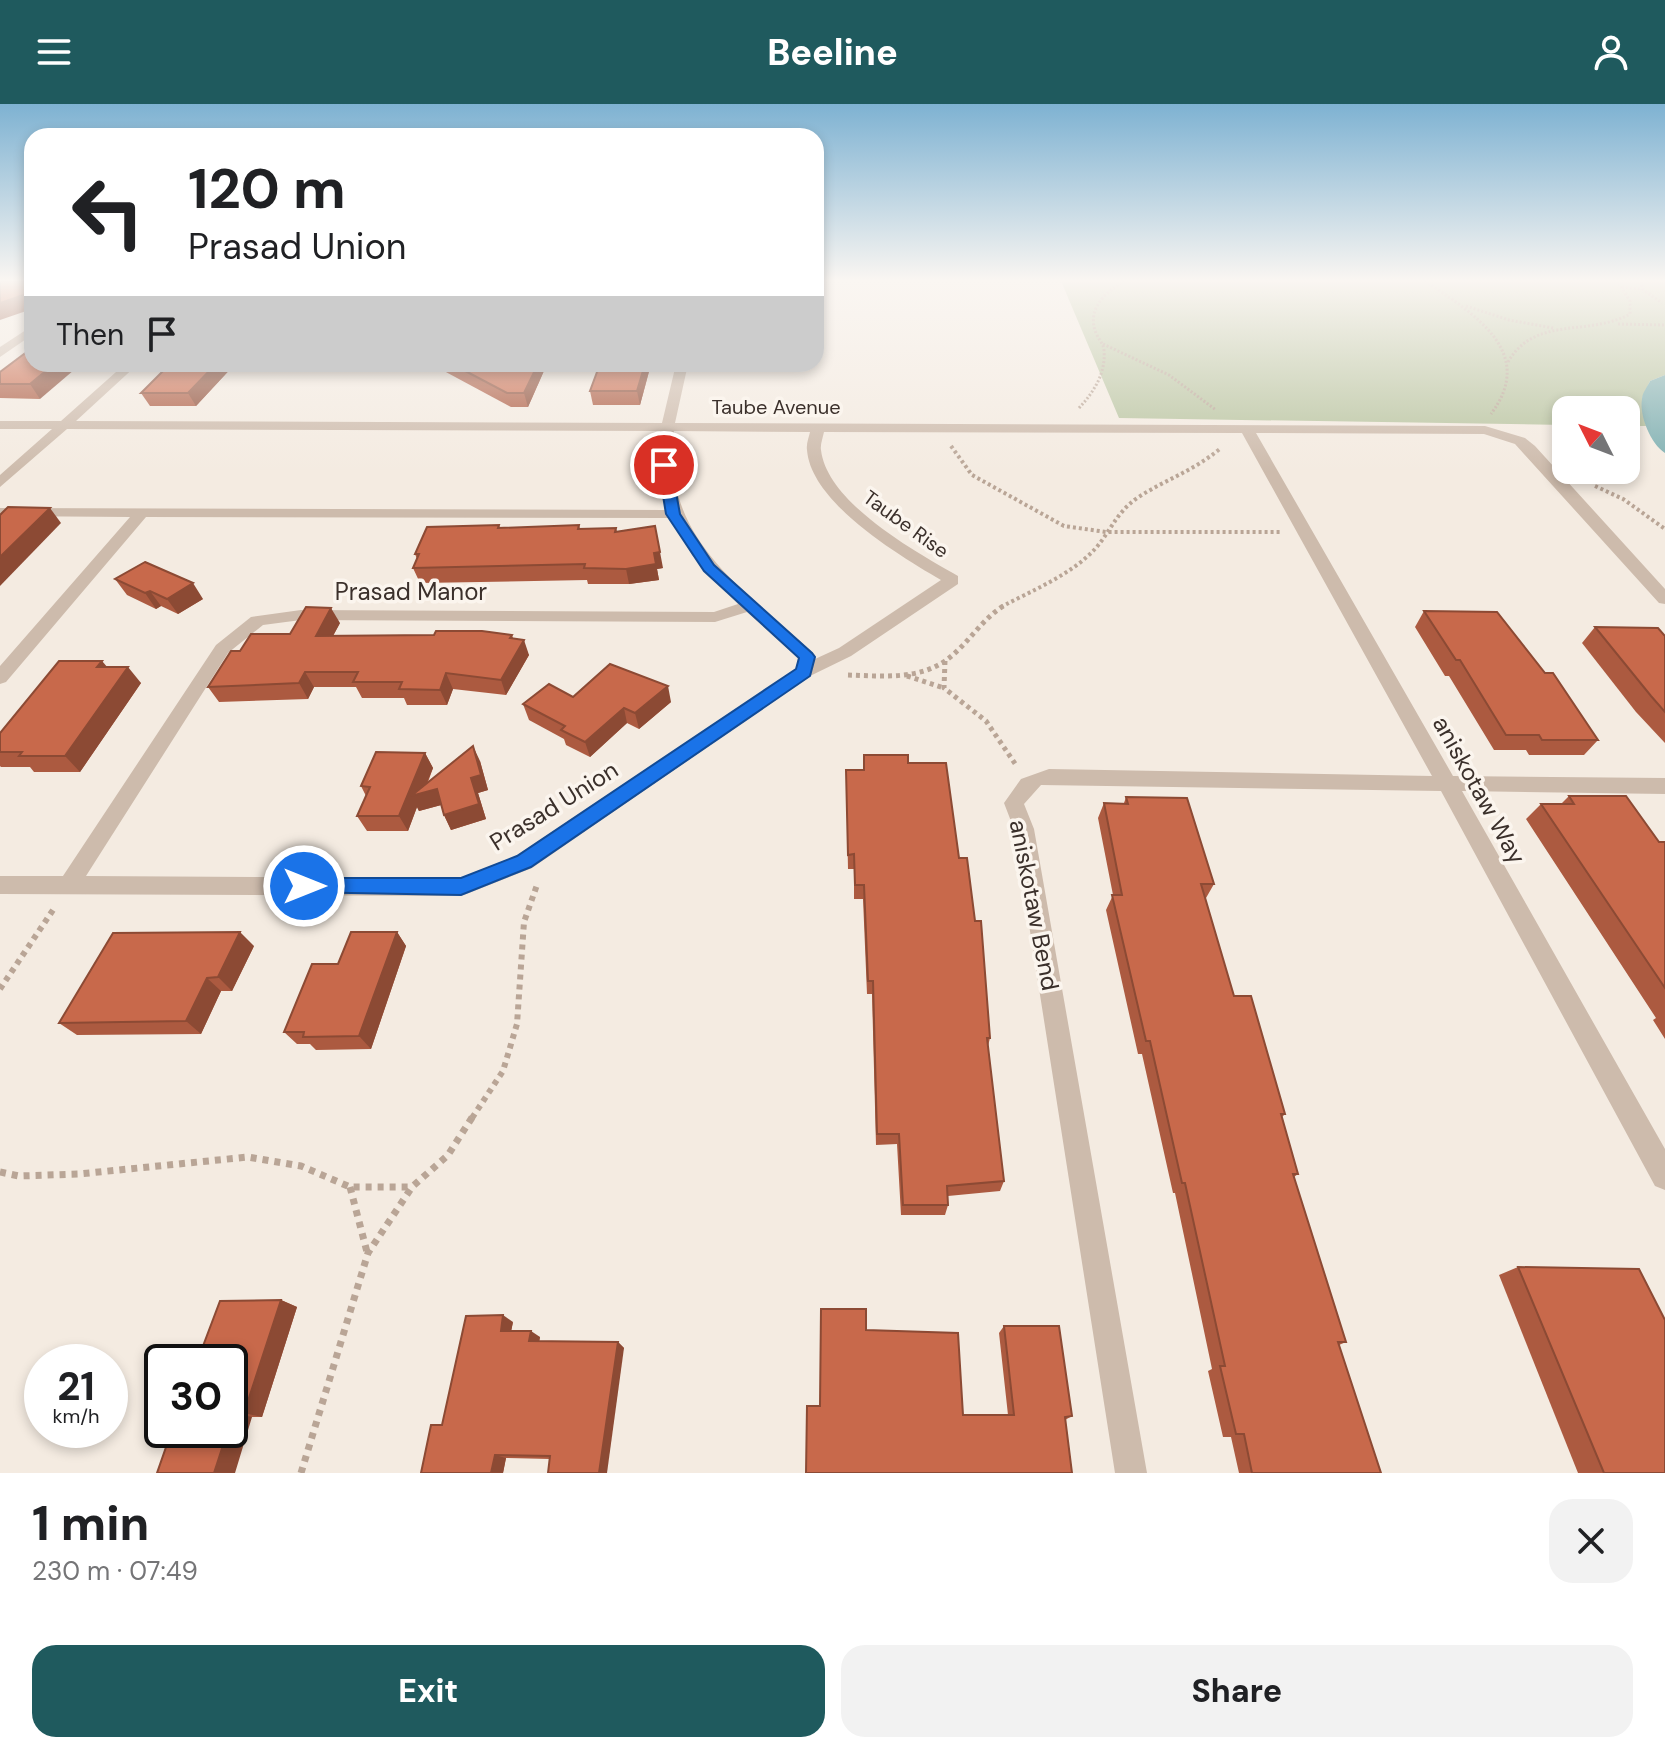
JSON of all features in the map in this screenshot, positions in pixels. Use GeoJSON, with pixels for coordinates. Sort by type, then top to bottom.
{"type":"FeatureCollection","features":[{"type":"Feature","properties":{"kind":"street"},"geometry":{"type":"LineString","coordinates":[[0,354],[21,355]]}},
{"type":"Feature","properties":{"kind":"street"},"geometry":{"type":"LineString","coordinates":[[0,483],[123,372]]}},
{"type":"Feature","properties":{"kind":"street"},"geometry":{"type":"LineString","coordinates":[[680,372],[664,465],[673,514],[709,568],[807,657],[804,672]]}},
{"type":"Feature","properties":{"kind":"street","name":"Taube Avenue"},"geometry":{"type":"LineString","coordinates":[[0,425],[1236,430],[1486,424],[1530,449],[1665,599]]}},
{"type":"Feature","properties":{"kind":"street","name":"Taube Rise"},"geometry":{"type":"LineString","coordinates":[[804,672],[838,656],[952,580],[851,513],[817,463],[813,437],[818,427]]}},
{"type":"Feature","properties":{"kind":"street","name":"aniskotaw Way"},"geometry":{"type":"LineString","coordinates":[[1236,430],[1361,629],[1665,1176]]}},
{"type":"Feature","properties":{"kind":"street"},"geometry":{"type":"LineString","coordinates":[[0,512],[673,514]]}},
{"type":"Feature","properties":{"kind":"street"},"geometry":{"type":"LineString","coordinates":[[0,678],[142,512]]}},
{"type":"Feature","properties":{"kind":"street","name":"Prasad Manor"},"geometry":{"type":"LineString","coordinates":[[69,885],[222,649],[245,625],[272,616],[301,615],[715,617],[748,606]]}},
{"type":"Feature","properties":{"kind":"street","name":"Prasad Union"},"geometry":{"type":"LineString","coordinates":[[0,885],[461,887],[524,862],[804,672]]}},
{"type":"Feature","properties":{"kind":"street","name":"aniskotaw Bend"},"geometry":{"type":"LineString","coordinates":[[1131,1473],[1024,829],[1014,803],[1025,783],[1043,775],[1081,779],[1665,786]]}},
{"type":"Feature","properties":{"kind":"path"},"geometry":{"type":"LineString","coordinates":[[1073,415],[1091,396],[1103,373],[1103,345]]}},
{"type":"Feature","properties":{"kind":"path"},"geometry":{"type":"LineString","coordinates":[[907,676],[945,661],[993,612],[1075,566],[1095,549],[1117,514],[1139,497],[1198,467],[1230,442],[1236,430],[1221,421],[1233,421],[1180,382],[1105,345]]}},
{"type":"Feature","properties":{"kind":"path"},"geometry":{"type":"LineString","coordinates":[[1500,345],[1508,363]]}},
{"type":"Feature","properties":{"kind":"path"},"geometry":{"type":"LineString","coordinates":[[1486,424],[1505,393],[1508,363],[1512,352],[1520,345]]}},
{"type":"Feature","properties":{"kind":"path"},"geometry":{"type":"LineString","coordinates":[[947,438],[972,475],[1064,526],[1106,532],[1284,532]]}},
{"type":"Feature","properties":{"kind":"path"},"geometry":{"type":"LineString","coordinates":[[1590,485],[1623,499],[1664,527]]}},
{"type":"Feature","properties":{"kind":"path"},"geometry":{"type":"LineString","coordinates":[[838,656],[842,674],[907,676],[944,688],[968,703],[1008,748],[1025,783]]}},
{"type":"Feature","properties":{"kind":"path"},"geometry":{"type":"LineString","coordinates":[[944,688],[945,661]]}},
{"type":"Feature","properties":{"kind":"path"},"geometry":{"type":"LineString","coordinates":[[301,1473],[368,1253],[412,1187],[448,1155],[503,1071],[517,1024],[524,922],[539,879],[548,874]]}},
{"type":"Feature","properties":{"kind":"path"},"geometry":{"type":"LineString","coordinates":[[0,989],[51,912]]}},
{"type":"Feature","properties":{"kind":"path"},"geometry":{"type":"LineString","coordinates":[[0,1172],[19,1176],[79,1174],[248,1157],[301,1166],[350,1187],[412,1187]]}},
{"type":"Feature","properties":{"kind":"path"},"geometry":{"type":"LineString","coordinates":[[350,1187],[368,1253]]}},
{"type":"Feature","properties":{"kind":"green space"},"geometry":{"type":"Polygon","coordinates":[[[1088,345],[1665,345],[1665,375],[1650,381],[1642,398],[1646,426],[1640,426],[1640,396],[1552,396],[1552,425],[1119,418],[1088,345]]]}},
{"type":"Feature","properties":{"kind":"water"},"geometry":{"type":"Polygon","coordinates":[[[1665,375],[1665,453],[1651,436],[1642,406],[1643,394],[1650,381],[1665,375]]]}},
{"type":"Feature","properties":{"kind":"building"},"geometry":{"type":"Polygon","coordinates":[[[24,354],[24,372],[44,372],[30,384],[0,384],[0,372],[24,354]]]}},
{"type":"Feature","properties":{"kind":"building"},"geometry":{"type":"Polygon","coordinates":[[[162,372],[208,372],[188,393],[141,393],[162,372]]]}},
{"type":"Feature","properties":{"kind":"building"},"geometry":{"type":"Polygon","coordinates":[[[467,372],[534,372],[524,393],[507,393],[467,372]]]}},
{"type":"Feature","properties":{"kind":"building"},"geometry":{"type":"Polygon","coordinates":[[[597,372],[643,372],[637,391],[590,391],[597,372]]]}},
{"type":"Feature","properties":{"kind":"building"},"geometry":{"type":"Polygon","coordinates":[[[8,507],[50,508],[0,557],[0,515],[8,507]]]}},
{"type":"Feature","properties":{"kind":"building"},"geometry":{"type":"Polygon","coordinates":[[[499,525],[498,528],[579,525],[578,529],[616,528],[615,532],[655,526],[660,552],[654,553],[656,564],[626,569],[584,568],[585,564],[413,568],[419,554],[415,554],[427,527],[499,525]]]}},
{"type":"Feature","properties":{"kind":"building"},"geometry":{"type":"Polygon","coordinates":[[[145,562],[193,583],[167,599],[115,579],[145,562]]]}},
{"type":"Feature","properties":{"kind":"building"},"geometry":{"type":"Polygon","coordinates":[[[306,607],[331,608],[316,636],[434,635],[436,631],[482,631],[524,640],[501,680],[446,673],[440,690],[399,689],[402,682],[353,682],[358,672],[305,672],[299,683],[208,687],[231,651],[240,651],[251,634],[290,634],[306,607]]]}},
{"type":"Feature","properties":{"kind":"building"},"geometry":{"type":"Polygon","coordinates":[[[1424,611],[1497,612],[1545,673],[1553,673],[1598,740],[1542,740],[1539,735],[1506,735],[1460,660],[1456,660],[1424,611]]]}},
{"type":"Feature","properties":{"kind":"building"},"geometry":{"type":"Polygon","coordinates":[[[1595,627],[1658,628],[1665,636],[1665,712],[1651,696],[1595,627]]]}},
{"type":"Feature","properties":{"kind":"building"},"geometry":{"type":"Polygon","coordinates":[[[59,661],[102,661],[97,667],[128,667],[65,756],[19,756],[22,752],[0,752],[0,733],[59,661]]]}},
{"type":"Feature","properties":{"kind":"building"},"geometry":{"type":"Polygon","coordinates":[[[610,664],[668,686],[635,713],[624,708],[585,742],[561,730],[565,726],[523,704],[549,684],[573,697],[610,664]]]}},
{"type":"Feature","properties":{"kind":"building"},"geometry":{"type":"Polygon","coordinates":[[[473,746],[481,775],[471,778],[479,804],[444,815],[437,789],[411,796],[473,746]]]}},
{"type":"Feature","properties":{"kind":"building"},"geometry":{"type":"Polygon","coordinates":[[[376,752],[425,753],[399,816],[357,816],[370,787],[361,786],[376,752]]]}},
{"type":"Feature","properties":{"kind":"building"},"geometry":{"type":"Polygon","coordinates":[[[864,755],[908,755],[908,763],[946,763],[959,858],[967,858],[975,921],[981,921],[990,1038],[987,1038],[1004,1181],[947,1186],[948,1205],[903,1205],[899,1134],[877,1134],[873,981],[868,981],[864,885],[855,885],[854,854],[848,855],[846,770],[864,770],[864,755]]]}},
{"type":"Feature","properties":{"kind":"building"},"geometry":{"type":"Polygon","coordinates":[[[1569,796],[1626,796],[1659,842],[1665,842],[1665,988],[1541,804],[1574,804],[1569,796]]]}},
{"type":"Feature","properties":{"kind":"building"},"geometry":{"type":"Polygon","coordinates":[[[1126,797],[1187,798],[1214,884],[1201,884],[1234,996],[1251,996],[1285,1114],[1281,1114],[1298,1174],[1293,1174],[1346,1342],[1338,1342],[1381,1473],[1252,1473],[1244,1434],[1236,1434],[1220,1366],[1225,1366],[1185,1183],[1182,1183],[1150,1041],[1146,1041],[1112,895],[1122,895],[1104,803],[1128,804],[1126,797]]]}},
{"type":"Feature","properties":{"kind":"building"},"geometry":{"type":"Polygon","coordinates":[[[240,932],[218,977],[207,978],[186,1021],[59,1023],[113,933],[240,932]]]}},
{"type":"Feature","properties":{"kind":"building"},"geometry":{"type":"Polygon","coordinates":[[[351,932],[397,932],[359,1036],[303,1037],[304,1032],[284,1032],[312,964],[338,964],[351,932]]]}},
{"type":"Feature","properties":{"kind":"building"},"geometry":{"type":"Polygon","coordinates":[[[1518,1267],[1639,1269],[1665,1320],[1665,1473],[1604,1473],[1518,1267]]]}},
{"type":"Feature","properties":{"kind":"building"},"geometry":{"type":"Polygon","coordinates":[[[281,1300],[248,1401],[248,1344],[204,1344],[220,1301],[281,1300]]]}},
{"type":"Feature","properties":{"kind":"building"},"geometry":{"type":"Polygon","coordinates":[[[821,1309],[866,1309],[866,1330],[958,1333],[963,1415],[1014,1415],[1004,1326],[1059,1326],[1072,1416],[1065,1417],[1072,1473],[806,1473],[807,1406],[820,1406],[821,1309]]]}},
{"type":"Feature","properties":{"kind":"building"},"geometry":{"type":"Polygon","coordinates":[[[503,1315],[501,1331],[531,1331],[529,1341],[618,1342],[599,1473],[548,1473],[550,1456],[495,1455],[491,1473],[421,1473],[431,1425],[442,1425],[466,1316],[503,1315]]]}},
{"type":"Feature","properties":{"kind":"building"},"geometry":{"type":"Polygon","coordinates":[[[166,1448],[222,1448],[214,1473],[157,1473],[166,1448]]]}},
{"type":"Feature","properties":{"kind":"route"},"geometry":{"type":"LineString","coordinates":[[304,886],[461,887],[524,862],[804,672],[807,657],[709,568],[673,514],[664,465]]}}]}
